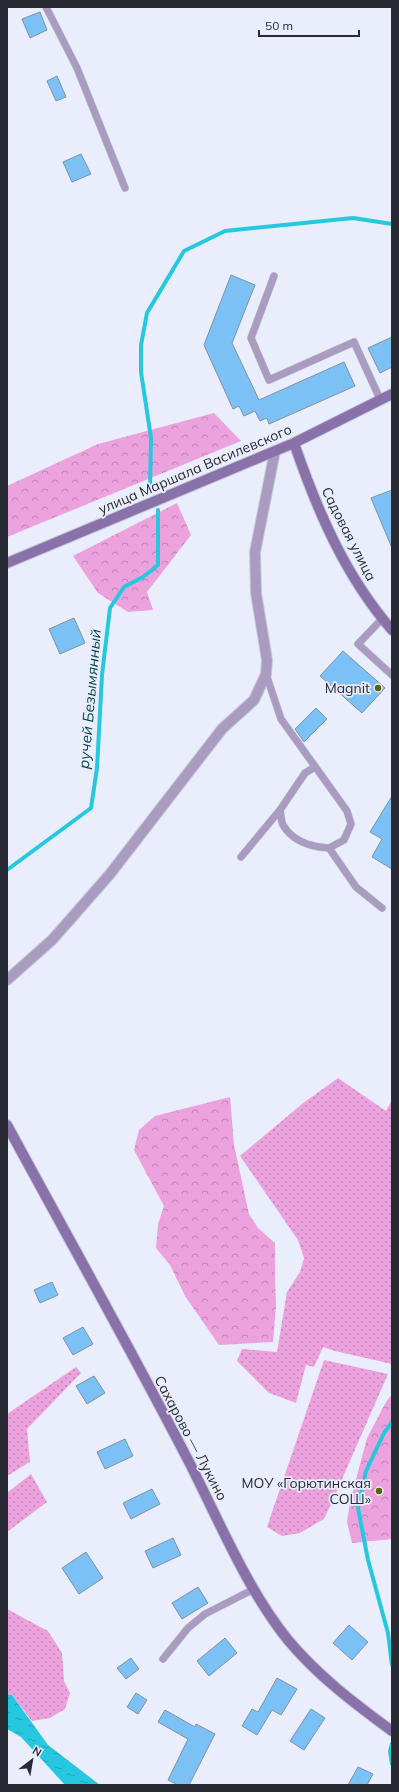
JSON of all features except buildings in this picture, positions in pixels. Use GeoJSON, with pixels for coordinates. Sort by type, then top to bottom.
{"type":"FeatureCollection","features":[{"type":"Feature","properties":{"kind":"street","name":"улица Маршала Василевского"},"geometry":{"type":"LineString","coordinates":[[7,563],[294,443],[392,394]]}},
{"type":"Feature","properties":{"kind":"street","name":"Садовая улица"},"geometry":{"type":"LineString","coordinates":[[294,443],[307,482],[340,553],[359,586],[382,619],[392,630]]}},
{"type":"Feature","properties":{"kind":"street"},"geometry":{"type":"LineString","coordinates":[[7,980],[52,940],[110,874],[222,729],[254,700],[266,674],[268,660],[256,593],[255,552],[274,451]]}},
{"type":"Feature","properties":{"kind":"street","name":"Сахарово — Лукино"},"geometry":{"type":"LineString","coordinates":[[7,1124],[187,1457],[254,1589],[288,1640],[309,1662],[352,1701],[392,1731]]}},
{"type":"Feature","properties":{"kind":"lane"},"geometry":{"type":"LineString","coordinates":[[46,7],[77,68],[125,188]]}},
{"type":"Feature","properties":{"kind":"lane"},"geometry":{"type":"LineString","coordinates":[[274,276],[250,338],[269,380],[354,342],[380,399]]}},
{"type":"Feature","properties":{"kind":"lane"},"geometry":{"type":"LineString","coordinates":[[382,619],[358,644],[392,674]]}},
{"type":"Feature","properties":{"kind":"lane"},"geometry":{"type":"LineString","coordinates":[[266,674],[281,719],[347,811],[351,824],[344,840],[329,848],[312,847],[294,838],[283,825],[280,810]]}},
{"type":"Feature","properties":{"kind":"lane"},"geometry":{"type":"LineString","coordinates":[[241,857],[280,810],[305,773],[315,767]]}},
{"type":"Feature","properties":{"kind":"lane"},"geometry":{"type":"LineString","coordinates":[[329,848],[356,887],[382,908]]}},
{"type":"Feature","properties":{"kind":"lane"},"geometry":{"type":"LineString","coordinates":[[163,1659],[188,1628],[205,1614],[254,1589]]}},
{"type":"Feature","properties":{"kind":"green space"},"geometry":{"type":"Polygon","coordinates":[[[214,413],[241,441],[7,537],[7,486],[98,444],[214,413]]]}},
{"type":"Feature","properties":{"kind":"green space"},"geometry":{"type":"Polygon","coordinates":[[[177,503],[191,535],[147,592],[153,610],[128,612],[98,593],[73,556],[177,503]]]}},
{"type":"Feature","properties":{"kind":"green space"},"geometry":{"type":"Polygon","coordinates":[[[338,1078],[386,1111],[392,1100],[392,1364],[323,1347],[314,1367],[306,1365],[296,1403],[269,1393],[237,1361],[242,1349],[277,1352],[287,1292],[300,1272],[304,1258],[298,1240],[240,1156],[302,1104],[338,1078]]]}},
{"type":"Feature","properties":{"kind":"green space"},"geometry":{"type":"Polygon","coordinates":[[[230,1097],[234,1145],[249,1214],[258,1228],[275,1243],[276,1306],[273,1342],[219,1345],[185,1296],[170,1265],[156,1248],[158,1224],[164,1206],[134,1150],[139,1130],[155,1116],[230,1097]]]}},
{"type":"Feature","properties":{"kind":"green space"},"geometry":{"type":"Polygon","coordinates":[[[324,1360],[388,1374],[324,1519],[300,1533],[282,1536],[267,1527],[324,1360]]]}},
{"type":"Feature","properties":{"kind":"green space"},"geometry":{"type":"Polygon","coordinates":[[[76,1367],[81,1373],[27,1429],[30,1462],[7,1476],[7,1414],[76,1367]]]}},
{"type":"Feature","properties":{"kind":"green space"},"geometry":{"type":"Polygon","coordinates":[[[392,1394],[392,1539],[352,1543],[347,1522],[350,1502],[367,1438],[386,1402],[392,1394]]]}},
{"type":"Feature","properties":{"kind":"green space"},"geometry":{"type":"Polygon","coordinates":[[[31,1474],[47,1502],[7,1532],[7,1493],[31,1474]]]}},
{"type":"Feature","properties":{"kind":"green space"},"geometry":{"type":"Polygon","coordinates":[[[7,1609],[48,1631],[62,1653],[64,1681],[70,1693],[65,1709],[50,1718],[32,1721],[12,1695],[7,1694],[7,1609]]]}},
{"type":"Feature","properties":{"kind":"water"},"geometry":{"type":"Polygon","coordinates":[[[7,1694],[12,1695],[48,1745],[100,1785],[65,1785],[21,1737],[7,1729],[7,1694]]]}},
{"type":"Feature","properties":{"kind":"waterway","name":"ручей Безымянный"},"geometry":{"type":"LineString","coordinates":[[150,490],[151,438],[141,372],[141,345],[147,313],[184,251],[225,231],[353,218],[392,224]]}},
{"type":"Feature","properties":{"kind":"waterway","name":"ручей Безымянный"},"geometry":{"type":"LineString","coordinates":[[7,870],[91,808],[97,768],[102,675],[110,608],[124,587],[143,577],[158,565],[158,510]]}},
{"type":"Feature","properties":{"kind":"waterway"},"geometry":{"type":"LineString","coordinates":[[392,1422],[384,1433],[366,1471],[358,1508],[368,1560],[388,1633],[392,1665]]}},
{"type":"Feature","properties":{"kind":"waterway"},"geometry":{"type":"LineString","coordinates":[[392,1744],[390,1751],[392,1764]]}},
{"type":"Feature","properties":{"kind":"place","name":"Magnit"},"geometry":{"type":"Point","coordinates":[378,688]}},
{"type":"Feature","properties":{"kind":"place","name":"МОУ «Горютинская СОШ»"},"geometry":{"type":"Point","coordinates":[379,1491]}}]}
